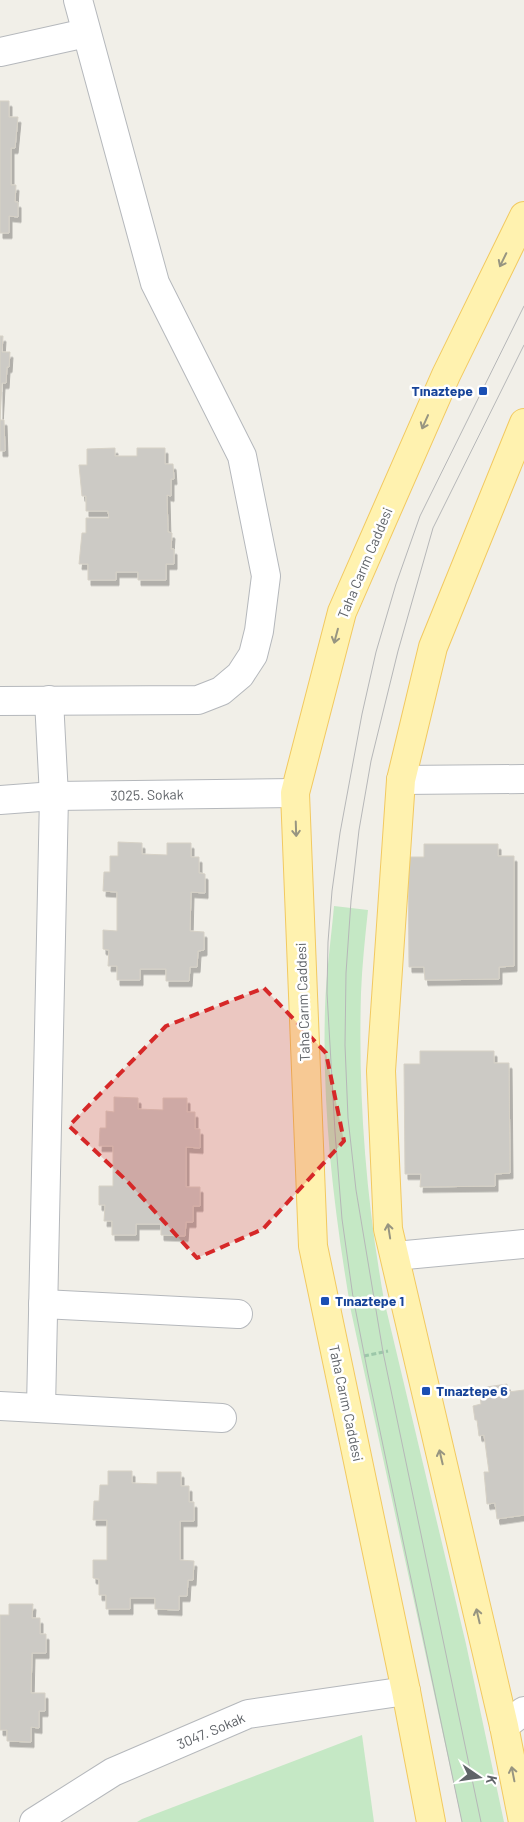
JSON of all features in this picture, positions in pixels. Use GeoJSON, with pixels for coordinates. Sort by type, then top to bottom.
{"type":"FeatureCollection","features":[{"type":"Feature","properties":{"kind":"main road","name":"Taha Carım Caddesi"},"geometry":{"type":"LineString","coordinates":[[431,1822],[406,1690],[313,1246],[295,793],[342,612],[446,376],[524,216]]}},
{"type":"Feature","properties":{"kind":"main road"},"geometry":{"type":"LineString","coordinates":[[523,1822],[514,1718],[415,1346],[388,1229],[381,1071],[401,780],[433,647],[524,423]]}},
{"type":"Feature","properties":{"kind":"street"},"geometry":{"type":"LineString","coordinates":[[0,701],[198,700],[221,691],[240,675],[253,655],[259,631],[266,576],[242,456],[155,283],[78,0]]}},
{"type":"Feature","properties":{"kind":"street"},"geometry":{"type":"LineString","coordinates":[[0,52],[86,33]]}},
{"type":"Feature","properties":{"kind":"street"},"geometry":{"type":"LineString","coordinates":[[41,1408],[54,796],[48,700]]}},
{"type":"Feature","properties":{"kind":"street"},"geometry":{"type":"LineString","coordinates":[[401,780],[524,779]]}},
{"type":"Feature","properties":{"kind":"street","name":"3025. Sokak"},"geometry":{"type":"LineString","coordinates":[[0,800],[54,796],[295,793]]}},
{"type":"Feature","properties":{"kind":"street"},"geometry":{"type":"LineString","coordinates":[[395,1256],[524,1244]]}},
{"type":"Feature","properties":{"kind":"street"},"geometry":{"type":"LineString","coordinates":[[43,1304],[238,1314]]}},
{"type":"Feature","properties":{"kind":"street"},"geometry":{"type":"LineString","coordinates":[[0,1406],[222,1418]]}},
{"type":"Feature","properties":{"kind":"street","name":"3047. Sokak"},"geometry":{"type":"LineString","coordinates":[[34,1822],[114,1772],[248,1714],[406,1690]]}},
{"type":"Feature","properties":{"kind":"path"},"geometry":{"type":"LineString","coordinates":[[338,1362],[415,1346]]}},
{"type":"Feature","properties":{"kind":"highlighted area"},"geometry":{"type":"Polygon","coordinates":[[[264,988],[326,1053],[344,1141],[263,1229],[197,1258],[128,1182],[69,1126],[166,1026],[264,988]]]}},
{"type":"Feature","properties":{"kind":"green space"},"geometry":{"type":"Polygon","coordinates":[[[334,906],[368,910],[363,962],[360,1032],[362,1109],[372,1224],[384,1300],[466,1644],[504,1822],[462,1822],[351,1311],[330,1161],[325,1085],[327,970],[334,906]]]}},
{"type":"Feature","properties":{"kind":"green space"},"geometry":{"type":"Polygon","coordinates":[[[362,1735],[374,1822],[137,1822],[142,1819],[362,1735]]]}},
{"type":"Feature","properties":{"kind":"building"},"geometry":{"type":"Polygon","coordinates":[[[0,101],[9,101],[9,117],[18,117],[15,148],[11,148],[11,185],[16,185],[15,202],[18,202],[18,217],[9,216],[9,233],[0,233],[0,101]]]}},
{"type":"Feature","properties":{"kind":"building"},"geometry":{"type":"Polygon","coordinates":[[[0,336],[3,336],[2,352],[10,352],[6,383],[2,383],[0,420],[0,336]]]}},
{"type":"Feature","properties":{"kind":"building"},"geometry":{"type":"Polygon","coordinates":[[[0,420],[4,420],[5,451],[0,451],[0,420]]]}},
{"type":"Feature","properties":{"kind":"building"},"geometry":{"type":"Polygon","coordinates":[[[115,448],[115,456],[137,456],[137,448],[165,448],[165,464],[173,464],[174,479],[171,479],[171,496],[167,495],[168,532],[172,533],[171,549],[174,549],[174,564],[166,564],[166,580],[138,580],[138,572],[116,572],[116,580],[88,580],[88,564],[79,564],[82,533],[86,533],[86,518],[109,518],[108,511],[86,511],[86,496],[82,496],[79,465],[87,465],[87,449],[115,448]]]}},
{"type":"Feature","properties":{"kind":"building"},"geometry":{"type":"Polygon","coordinates":[[[118,842],[142,843],[142,854],[167,855],[167,843],[191,843],[191,857],[199,857],[199,873],[205,874],[205,893],[191,892],[190,931],[204,932],[204,950],[198,951],[197,967],[190,967],[189,981],[166,981],[166,969],[140,969],[140,980],[117,980],[117,966],[108,966],[109,950],[103,949],[103,930],[117,931],[117,892],[103,891],[104,872],[110,872],[110,856],[118,856],[118,842]]]}},
{"type":"Feature","properties":{"kind":"building"},"geometry":{"type":"Polygon","coordinates":[[[424,844],[498,844],[498,856],[514,856],[514,966],[499,967],[499,979],[425,980],[424,967],[409,967],[408,857],[424,857],[424,844]]]}},
{"type":"Feature","properties":{"kind":"building"},"geometry":{"type":"Polygon","coordinates":[[[420,1051],[494,1051],[494,1063],[509,1063],[510,1173],[495,1174],[495,1186],[420,1187],[421,1174],[405,1174],[404,1064],[420,1064],[420,1051]]]}},
{"type":"Feature","properties":{"kind":"building"},"geometry":{"type":"Polygon","coordinates":[[[114,1097],[138,1098],[138,1109],[163,1110],[163,1098],[187,1098],[187,1112],[195,1112],[195,1129],[200,1129],[200,1148],[186,1147],[186,1187],[200,1187],[200,1206],[193,1206],[193,1222],[186,1222],[185,1236],[161,1235],[161,1224],[136,1224],[136,1235],[112,1235],[112,1221],[104,1221],[105,1205],[99,1205],[99,1186],[113,1186],[113,1146],[99,1146],[100,1128],[106,1128],[106,1111],[114,1112],[114,1097]]]}},
{"type":"Feature","properties":{"kind":"building"},"geometry":{"type":"Polygon","coordinates":[[[507,1384],[508,1392],[524,1390],[524,1515],[497,1519],[495,1503],[487,1504],[484,1472],[489,1472],[484,1435],[479,1436],[473,1406],[481,1404],[479,1388],[507,1384]]]}},
{"type":"Feature","properties":{"kind":"building"},"geometry":{"type":"Polygon","coordinates":[[[108,1471],[132,1471],[132,1483],[157,1484],[157,1472],[181,1472],[181,1486],[189,1486],[189,1502],[194,1502],[194,1521],[180,1521],[180,1560],[194,1561],[193,1580],[188,1580],[187,1596],[179,1596],[179,1610],[155,1609],[155,1598],[130,1598],[130,1609],[106,1609],[106,1595],[99,1595],[99,1579],[93,1578],[93,1560],[107,1560],[107,1520],[93,1520],[94,1501],[99,1501],[100,1485],[108,1485],[108,1471]]]}},
{"type":"Feature","properties":{"kind":"building"},"geometry":{"type":"Polygon","coordinates":[[[9,1604],[33,1604],[32,1618],[40,1618],[40,1634],[46,1634],[46,1653],[32,1653],[31,1693],[45,1693],[45,1711],[39,1711],[39,1728],[31,1727],[31,1742],[7,1741],[7,1730],[0,1730],[0,1615],[9,1615],[9,1604]]]}},
{"type":"Feature","properties":{"kind":"tram line"},"geometry":{"type":"LineString","coordinates":[[462,1822],[353,1297],[342,1219],[335,1132],[327,993],[328,942],[332,891],[340,833],[362,714],[376,652],[396,584],[420,516],[524,306]]}},
{"type":"Feature","properties":{"kind":"tram line"},"geometry":{"type":"LineString","coordinates":[[481,1822],[383,1352],[356,1190],[348,1118],[345,1045],[346,973],[351,901],[359,830],[371,761],[398,651],[433,528],[524,345]]}},
{"type":"Feature","properties":{"kind":"place","name":"Tınaztepe"},"geometry":{"type":"Point","coordinates":[483,391]}},
{"type":"Feature","properties":{"kind":"place","name":"Tınaztepe 1"},"geometry":{"type":"Point","coordinates":[325,1301]}},
{"type":"Feature","properties":{"kind":"place","name":"Tınaztepe 6"},"geometry":{"type":"Point","coordinates":[426,1391]}}]}
